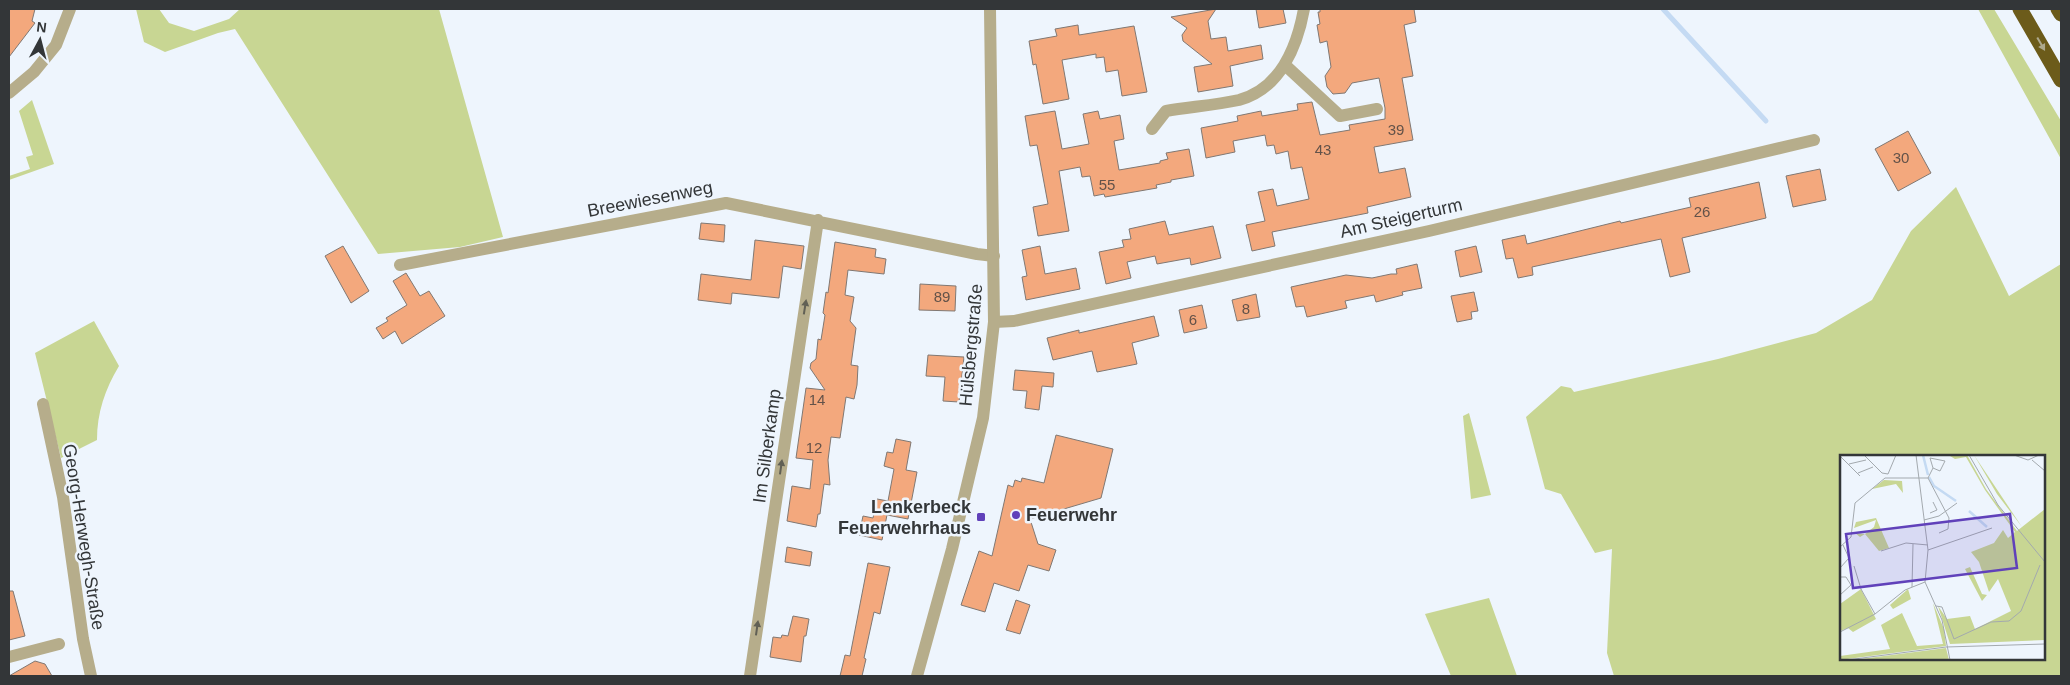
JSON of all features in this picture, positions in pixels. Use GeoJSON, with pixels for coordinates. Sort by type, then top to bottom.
{"type":"FeatureCollection","features":[{"type":"Feature","properties":{"kind":"highway"},"geometry":{"type":"LineString","coordinates":[[2020,9],[2061,80]]}},
{"type":"Feature","properties":{"kind":"highway"},"geometry":{"type":"LineString","coordinates":[[2058,9],[2061,14]]}},
{"type":"Feature","properties":{"kind":"street"},"geometry":{"type":"LineString","coordinates":[[9,93],[34,72],[56,45],[70,9]]}},
{"type":"Feature","properties":{"kind":"street","name":"Hülsbergstraße"},"geometry":{"type":"LineString","coordinates":[[917,676],[955,540],[983,418],[994,322],[990,9]]}},
{"type":"Feature","properties":{"kind":"street"},"geometry":{"type":"LineString","coordinates":[[1152,128],[1166,111],[1240,99],[1268,85],[1286,65],[1300,30],[1304,9]]}},
{"type":"Feature","properties":{"kind":"street"},"geometry":{"type":"LineString","coordinates":[[1286,65],[1340,116],[1377,109]]}},
{"type":"Feature","properties":{"kind":"street","name":"Am Steigerturm"},"geometry":{"type":"LineString","coordinates":[[994,322],[1014,321],[1424,232],[1814,140]]}},
{"type":"Feature","properties":{"kind":"street","name":"Breewiesenweg"},"geometry":{"type":"LineString","coordinates":[[400,265],[726,203],[994,256]]}},
{"type":"Feature","properties":{"kind":"street","name":"Im Silberkamp"},"geometry":{"type":"LineString","coordinates":[[750,676],[818,220]]}},
{"type":"Feature","properties":{"kind":"street","name":"Georg-Herwegh-Straße"},"geometry":{"type":"LineString","coordinates":[[43,404],[63,497],[83,639],[91,676]]}},
{"type":"Feature","properties":{"kind":"street"},"geometry":{"type":"LineString","coordinates":[[9,657],[59,644]]}},
{"type":"Feature","properties":{"kind":"green space"},"geometry":{"type":"Polygon","coordinates":[[[136,9],[159,9],[169,23],[194,31],[229,19],[240,9],[439,9],[503,237],[460,247],[378,254],[235,29],[218,33],[165,52],[144,42],[136,9]]]}},
{"type":"Feature","properties":{"kind":"green space"},"geometry":{"type":"Polygon","coordinates":[[[1978,9],[1994,9],[2061,121],[2061,159],[1978,9]]]}},
{"type":"Feature","properties":{"kind":"green space"},"geometry":{"type":"Polygon","coordinates":[[[32,100],[54,164],[9,180],[9,176],[30,169],[26,157],[33,155],[19,111],[32,100]]]}},
{"type":"Feature","properties":{"kind":"green space"},"geometry":{"type":"Polygon","coordinates":[[[1956,187],[2009,296],[2061,264],[2061,676],[1614,676],[1607,653],[1612,549],[1595,553],[1561,494],[1545,489],[1526,417],[1561,386],[1571,388],[1574,392],[1718,359],[1816,333],[1872,300],[1911,231],[1956,187]]]}},
{"type":"Feature","properties":{"kind":"green space"},"geometry":{"type":"Polygon","coordinates":[[[94,321],[119,366],[103,402],[98,420],[97,440],[61,458],[35,353],[94,321]]]}},
{"type":"Feature","properties":{"kind":"green space"},"geometry":{"type":"Polygon","coordinates":[[[1469,413],[1491,495],[1471,499],[1463,416],[1469,413]]]}},
{"type":"Feature","properties":{"kind":"green space"},"geometry":{"type":"Polygon","coordinates":[[[1489,598],[1517,676],[1451,676],[1425,614],[1489,598]]]}},
{"type":"Feature","properties":{"kind":"building"},"geometry":{"type":"Polygon","coordinates":[[[9,9],[35,9],[32,21],[35,23],[9,57],[9,9]]]}},
{"type":"Feature","properties":{"kind":"building"},"geometry":{"type":"Polygon","coordinates":[[[1216,9],[1208,21],[1211,39],[1226,37],[1228,51],[1261,45],[1263,59],[1230,66],[1233,86],[1198,92],[1194,67],[1212,64],[1183,41],[1182,35],[1187,28],[1171,17],[1216,9]]]}},
{"type":"Feature","properties":{"kind":"building"},"geometry":{"type":"Polygon","coordinates":[[[1256,9],[1283,9],[1286,23],[1259,28],[1256,9]]]}},
{"type":"Feature","properties":{"kind":"building"},"geometry":{"type":"Polygon","coordinates":[[[1320,9],[1414,9],[1416,22],[1404,25],[1413,76],[1402,78],[1413,140],[1374,147],[1379,173],[1405,168],[1411,197],[1367,207],[1368,213],[1272,232],[1275,246],[1252,251],[1246,225],[1265,221],[1258,192],[1273,189],[1277,206],[1309,199],[1302,167],[1291,169],[1288,151],[1276,154],[1274,145],[1267,146],[1265,135],[1233,141],[1235,152],[1206,158],[1201,128],[1238,121],[1237,116],[1261,111],[1262,116],[1298,110],[1297,104],[1312,102],[1320,135],[1350,130],[1349,125],[1385,119],[1385,108],[1379,78],[1352,83],[1345,93],[1333,94],[1327,87],[1325,76],[1331,67],[1327,41],[1320,43],[1317,25],[1320,24],[1318,12],[1320,12],[1320,9]]]}},
{"type":"Feature","properties":{"kind":"building"},"geometry":{"type":"Polygon","coordinates":[[[1078,25],[1079,35],[1134,26],[1147,92],[1122,96],[1118,70],[1106,72],[1104,57],[1096,58],[1096,54],[1062,60],[1069,99],[1043,104],[1036,64],[1033,65],[1029,41],[1057,36],[1055,29],[1078,25]]]}},
{"type":"Feature","properties":{"kind":"building"},"geometry":{"type":"Polygon","coordinates":[[[1055,111],[1062,149],[1089,144],[1083,114],[1098,111],[1100,119],[1120,115],[1124,139],[1114,141],[1119,170],[1160,163],[1160,161],[1168,159],[1166,153],[1189,149],[1194,176],[1171,180],[1171,182],[1156,185],[1157,188],[1105,197],[1104,194],[1094,196],[1090,176],[1082,177],[1080,167],[1059,171],[1069,231],[1038,236],[1033,207],[1048,204],[1037,145],[1030,146],[1025,116],[1055,111]]]}},
{"type":"Feature","properties":{"kind":"building"},"geometry":{"type":"Polygon","coordinates":[[[1908,131],[1931,173],[1898,191],[1875,149],[1908,131]]]}},
{"type":"Feature","properties":{"kind":"building"},"geometry":{"type":"Polygon","coordinates":[[[1820,169],[1826,200],[1793,207],[1786,176],[1820,169]]]}},
{"type":"Feature","properties":{"kind":"building"},"geometry":{"type":"Polygon","coordinates":[[[1759,182],[1766,218],[1682,238],[1690,272],[1670,277],[1661,239],[1532,267],[1533,275],[1518,278],[1513,258],[1506,259],[1502,240],[1525,235],[1527,244],[1620,221],[1621,223],[1691,207],[1689,198],[1759,182]]]}},
{"type":"Feature","properties":{"kind":"building"},"geometry":{"type":"Polygon","coordinates":[[[1165,221],[1169,235],[1213,226],[1221,258],[1191,265],[1190,258],[1157,264],[1155,256],[1127,262],[1131,278],[1106,284],[1099,252],[1124,247],[1122,240],[1131,239],[1129,229],[1165,221]]]}},
{"type":"Feature","properties":{"kind":"building"},"geometry":{"type":"Polygon","coordinates":[[[701,223],[725,225],[724,242],[699,239],[701,223]]]}},
{"type":"Feature","properties":{"kind":"building"},"geometry":{"type":"Polygon","coordinates":[[[755,240],[804,246],[801,269],[783,266],[779,298],[732,293],[731,304],[698,300],[701,274],[751,280],[755,240]]]}},
{"type":"Feature","properties":{"kind":"building"},"geometry":{"type":"Polygon","coordinates":[[[835,242],[876,249],[875,257],[886,259],[884,274],[848,270],[845,295],[854,297],[850,321],[856,328],[851,365],[858,366],[857,385],[854,399],[846,397],[840,438],[831,437],[828,460],[830,485],[824,484],[820,514],[818,514],[816,527],[787,521],[792,486],[810,489],[813,460],[796,458],[806,388],[825,390],[810,368],[811,363],[816,359],[818,339],[821,340],[826,292],[828,293],[835,242]]]}},
{"type":"Feature","properties":{"kind":"building"},"geometry":{"type":"Polygon","coordinates":[[[343,246],[369,291],[351,303],[325,256],[343,246]]]}},
{"type":"Feature","properties":{"kind":"building"},"geometry":{"type":"Polygon","coordinates":[[[1040,246],[1045,274],[1076,268],[1080,289],[1026,300],[1022,277],[1027,276],[1022,250],[1040,246]]]}},
{"type":"Feature","properties":{"kind":"building"},"geometry":{"type":"Polygon","coordinates":[[[1476,246],[1482,272],[1460,277],[1455,251],[1476,246]]]}},
{"type":"Feature","properties":{"kind":"building"},"geometry":{"type":"Polygon","coordinates":[[[1417,264],[1422,288],[1402,292],[1403,295],[1376,302],[1374,295],[1345,301],[1347,308],[1307,317],[1304,306],[1296,307],[1291,287],[1346,275],[1372,278],[1397,274],[1396,269],[1417,264]]]}},
{"type":"Feature","properties":{"kind":"building"},"geometry":{"type":"Polygon","coordinates":[[[406,273],[420,296],[429,291],[445,316],[402,344],[395,331],[383,339],[376,328],[388,321],[386,318],[407,305],[393,281],[406,273]]]}},
{"type":"Feature","properties":{"kind":"building"},"geometry":{"type":"Polygon","coordinates":[[[920,284],[956,286],[955,311],[919,310],[920,284]]]}},
{"type":"Feature","properties":{"kind":"building"},"geometry":{"type":"Polygon","coordinates":[[[1474,292],[1478,311],[1471,312],[1472,319],[1457,322],[1451,296],[1474,292]]]}},
{"type":"Feature","properties":{"kind":"building"},"geometry":{"type":"Polygon","coordinates":[[[1256,294],[1260,317],[1237,321],[1232,300],[1256,294]]]}},
{"type":"Feature","properties":{"kind":"building"},"geometry":{"type":"Polygon","coordinates":[[[1202,305],[1207,328],[1184,333],[1179,310],[1202,305]]]}},
{"type":"Feature","properties":{"kind":"building"},"geometry":{"type":"Polygon","coordinates":[[[1154,316],[1159,336],[1132,343],[1137,364],[1097,372],[1092,351],[1053,360],[1047,338],[1079,330],[1079,333],[1154,316]]]}},
{"type":"Feature","properties":{"kind":"building"},"geometry":{"type":"Polygon","coordinates":[[[928,355],[964,357],[959,402],[943,401],[945,377],[926,376],[928,355]]]}},
{"type":"Feature","properties":{"kind":"building"},"geometry":{"type":"Polygon","coordinates":[[[1015,370],[1054,373],[1053,387],[1042,386],[1039,410],[1025,408],[1027,391],[1013,390],[1015,370]]]}},
{"type":"Feature","properties":{"kind":"building"},"geometry":{"type":"Polygon","coordinates":[[[1056,435],[1113,449],[1101,498],[1030,519],[1038,544],[1056,550],[1049,571],[1028,565],[1019,591],[994,583],[985,612],[961,605],[979,551],[992,556],[1008,485],[1013,487],[1015,480],[1021,482],[1022,478],[1044,483],[1056,435]]]}},
{"type":"Feature","properties":{"kind":"building"},"geometry":{"type":"Polygon","coordinates":[[[896,439],[911,442],[906,470],[917,472],[908,519],[887,515],[882,540],[859,535],[863,516],[873,518],[877,499],[888,501],[894,469],[884,466],[887,452],[893,453],[896,439]]]}},
{"type":"Feature","properties":{"kind":"building"},"geometry":{"type":"Polygon","coordinates":[[[787,547],[812,552],[810,566],[785,562],[787,547]]]}},
{"type":"Feature","properties":{"kind":"building"},"geometry":{"type":"Polygon","coordinates":[[[868,563],[890,567],[880,614],[874,612],[862,676],[840,676],[845,655],[850,656],[868,563]]]}},
{"type":"Feature","properties":{"kind":"building"},"geometry":{"type":"Polygon","coordinates":[[[9,591],[13,591],[25,636],[9,640],[9,591]]]}},
{"type":"Feature","properties":{"kind":"building"},"geometry":{"type":"Polygon","coordinates":[[[1016,600],[1030,605],[1020,634],[1006,630],[1016,600]]]}},
{"type":"Feature","properties":{"kind":"building"},"geometry":{"type":"Polygon","coordinates":[[[793,616],[809,619],[806,636],[804,636],[801,662],[770,657],[773,637],[781,638],[782,635],[788,636],[793,616]]]}},
{"type":"Feature","properties":{"kind":"building"},"geometry":{"type":"Polygon","coordinates":[[[35,661],[45,664],[52,676],[9,676],[35,661]]]}},
{"type":"Feature","properties":{"kind":"waterway"},"geometry":{"type":"LineString","coordinates":[[1663,9],[1766,121]]}},
{"type":"Feature","properties":{"kind":"place","name":"Feuerwehr"},"geometry":{"type":"Point","coordinates":[1016,515]}},
{"type":"Feature","properties":{"kind":"place","name":"Lenkerbeck Feuerwehrhaus"},"geometry":{"type":"Point","coordinates":[981,517]}}]}
